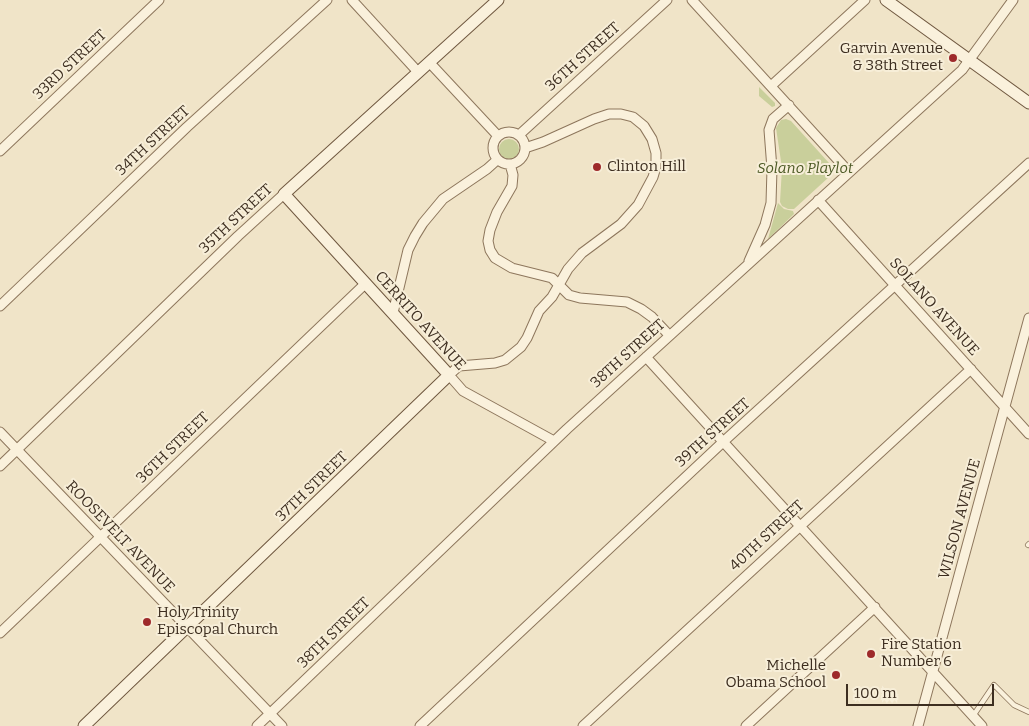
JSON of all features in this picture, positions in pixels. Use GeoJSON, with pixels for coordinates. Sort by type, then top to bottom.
{"type":"FeatureCollection","features":[{"type":"Feature","properties":{"kind":"street","name":"33RD STREET"},"geometry":{"type":"LineString","coordinates":[[0,151],[159,0]]}},
{"type":"Feature","properties":{"kind":"street","name":"34TH STREET"},"geometry":{"type":"LineString","coordinates":[[0,306],[187,128],[327,0]]}},
{"type":"Feature","properties":{"kind":"street"},"geometry":{"type":"LineString","coordinates":[[352,0],[418,72]]}},
{"type":"Feature","properties":{"kind":"street","name":"35TH STREET"},"geometry":{"type":"LineString","coordinates":[[0,466],[238,236],[498,0]]}},
{"type":"Feature","properties":{"kind":"street","name":"36TH STREET"},"geometry":{"type":"LineString","coordinates":[[519,135],[667,0]]}},
{"type":"Feature","properties":{"kind":"street"},"geometry":{"type":"LineString","coordinates":[[692,0],[849,172]]}},
{"type":"Feature","properties":{"kind":"street"},"geometry":{"type":"LineString","coordinates":[[771,86],[865,0]]}},
{"type":"Feature","properties":{"kind":"street"},"geometry":{"type":"LineString","coordinates":[[886,0],[1029,103]]}},
{"type":"Feature","properties":{"kind":"street","name":"38TH STREET"},"geometry":{"type":"LineString","coordinates":[[257,726],[554,441],[962,70],[1013,0]]}},
{"type":"Feature","properties":{"kind":"street"},"geometry":{"type":"LineString","coordinates":[[429,62],[498,136]]}},
{"type":"Feature","properties":{"kind":"street"},"geometry":{"type":"LineString","coordinates":[[748,264],[765,225],[771,203],[772,169],[769,130],[773,119],[789,105]]}},
{"type":"Feature","properties":{"kind":"street","name":"37TH STREET"},"geometry":{"type":"LineString","coordinates":[[84,726],[459,366],[495,364],[513,354],[527,338],[539,310],[560,286],[568,269],[582,253],[621,224],[638,205],[653,177],[656,167],[656,153],[652,139],[644,126],[633,117],[621,114],[609,114],[594,119],[525,148]]}},
{"type":"Feature","properties":{"kind":"street"},"geometry":{"type":"LineString","coordinates":[[508,132],[519,135],[524,142],[525,148],[522,158],[510,164],[503,164],[497,160],[493,148],[498,136],[508,132]]}},
{"type":"Feature","properties":{"kind":"street"},"geometry":{"type":"LineString","coordinates":[[393,313],[403,265],[408,250],[419,229],[443,199],[487,170],[497,160]]}},
{"type":"Feature","properties":{"kind":"street","name":"39TH STREET"},"geometry":{"type":"LineString","coordinates":[[420,726],[723,442],[1029,163]]}},
{"type":"Feature","properties":{"kind":"street"},"geometry":{"type":"LineString","coordinates":[[510,164],[513,175],[512,186],[492,220],[488,241],[490,250],[495,258],[503,264],[524,272],[552,278],[569,295],[580,298],[627,302],[652,317],[669,335]]}},
{"type":"Feature","properties":{"kind":"street","name":"CERRITO AVENUE"},"geometry":{"type":"LineString","coordinates":[[284,194],[463,391],[554,441]]}},
{"type":"Feature","properties":{"kind":"street","name":"SOLANO AVENUE"},"geometry":{"type":"LineString","coordinates":[[818,200],[1029,434]]}},
{"type":"Feature","properties":{"kind":"street","name":"36TH STREET"},"geometry":{"type":"LineString","coordinates":[[0,633],[366,283]]}},
{"type":"Feature","properties":{"kind":"street","name":"WILSON AVENUE"},"geometry":{"type":"LineString","coordinates":[[918,726],[1029,318]]}},
{"type":"Feature","properties":{"kind":"street"},"geometry":{"type":"LineString","coordinates":[[646,356],[982,726]]}},
{"type":"Feature","properties":{"kind":"street","name":"40TH STREET"},"geometry":{"type":"LineString","coordinates":[[583,726],[971,368]]}},
{"type":"Feature","properties":{"kind":"street","name":"ROOSEVELT AVENUE"},"geometry":{"type":"LineString","coordinates":[[0,432],[282,726]]}},
{"type":"Feature","properties":{"kind":"street"},"geometry":{"type":"LineString","coordinates":[[746,726],[874,608]]}},
{"type":"Feature","properties":{"kind":"lane"},"geometry":{"type":"LineString","coordinates":[[973,716],[994,685],[1014,704],[1029,712]]}},
{"type":"Feature","properties":{"kind":"green space"},"geometry":{"type":"Polygon","coordinates":[[[759,87],[775,103],[775,106],[772,107],[759,96],[759,87]]]}},
{"type":"Feature","properties":{"kind":"green space","name":"Solano Playlot"},"geometry":{"type":"Polygon","coordinates":[[[781,120],[791,121],[829,163],[832,170],[829,177],[794,209],[782,206],[780,202],[782,168],[776,128],[781,120]]]}},
{"type":"Feature","properties":{"kind":"green space"},"geometry":{"type":"Polygon","coordinates":[[[505,139],[513,139],[519,145],[519,153],[513,159],[505,159],[499,153],[499,145],[505,139]]]}},
{"type":"Feature","properties":{"kind":"green space"},"geometry":{"type":"Polygon","coordinates":[[[778,203],[784,209],[793,211],[794,214],[768,239],[778,203]]]}},
{"type":"Feature","properties":{"kind":"place","name":"Garvin Avenue & 38th Street"},"geometry":{"type":"Point","coordinates":[953,58]}},
{"type":"Feature","properties":{"kind":"place","name":"Clinton Hill"},"geometry":{"type":"Point","coordinates":[597,167]}},
{"type":"Feature","properties":{"kind":"place","name":"Holy Trinity Episcopal Church"},"geometry":{"type":"Point","coordinates":[147,622]}},
{"type":"Feature","properties":{"kind":"place","name":"Fire Station Number 6"},"geometry":{"type":"Point","coordinates":[871,654]}},
{"type":"Feature","properties":{"kind":"place","name":"Michelle Obama School"},"geometry":{"type":"Point","coordinates":[836,675]}}]}
